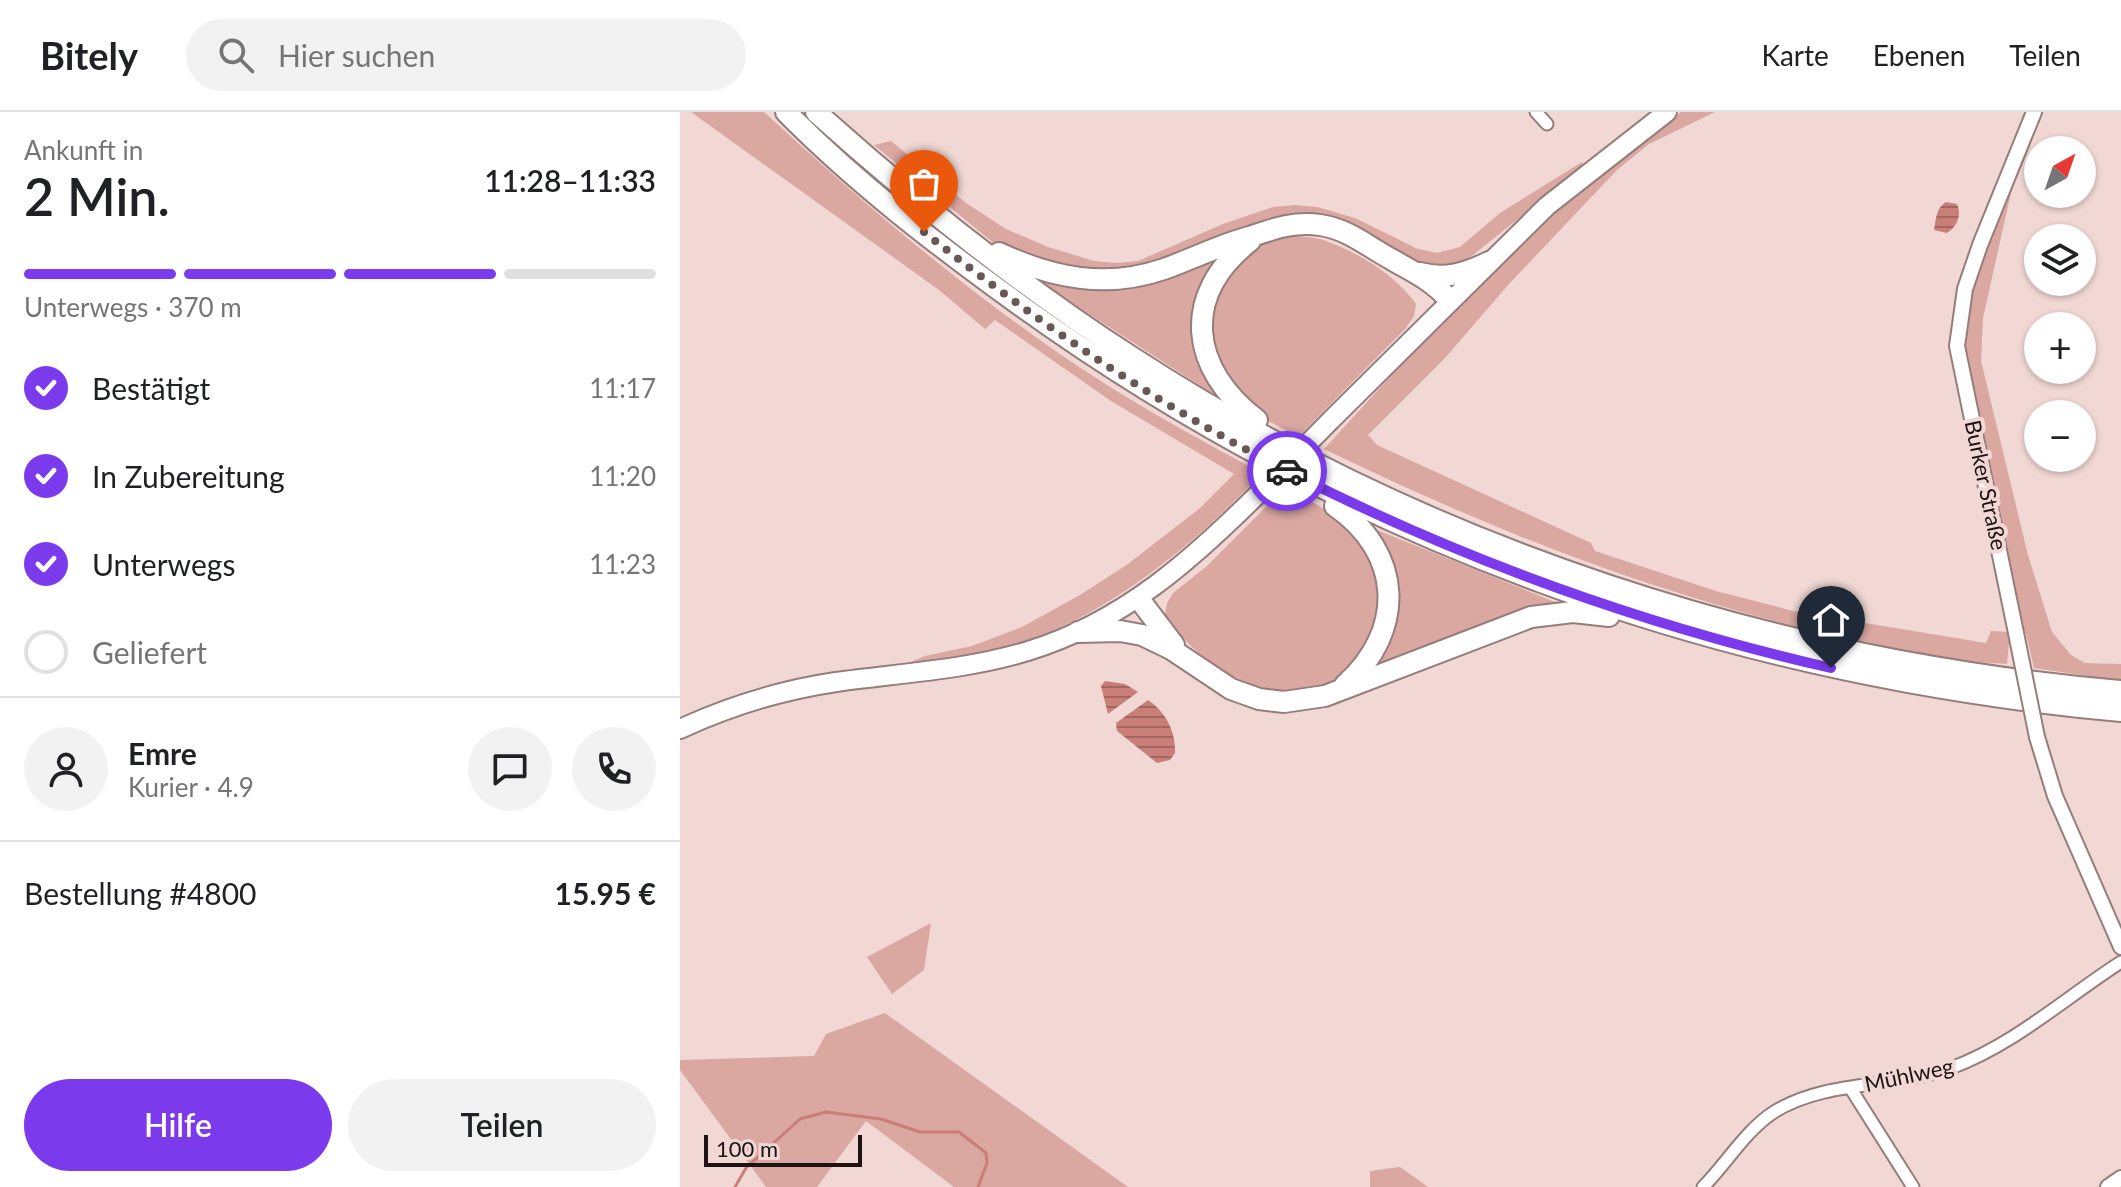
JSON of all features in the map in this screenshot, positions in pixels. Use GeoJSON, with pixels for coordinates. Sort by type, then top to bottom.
{"type":"FeatureCollection","features":[{"type":"Feature","properties":{"kind":"highway"},"geometry":{"type":"LineString","coordinates":[[786,112],[875,191],[987,282],[1124,375],[1276,465],[1362,509],[1531,579],[1645,619],[1831,668],[1996,698],[2121,711]]}},
{"type":"Feature","properties":{"kind":"highway"},"geometry":{"type":"LineString","coordinates":[[816,112],[883,173],[1054,305],[1135,359],[1246,425],[1384,496],[1518,552],[1719,619],[1807,642],[1895,660],[2072,687],[2121,691]]}},
{"type":"Feature","properties":{"kind":"highway"},"geometry":{"type":"LineString","coordinates":[[959,234],[1036,270],[1069,278],[1102,280],[1149,274],[1226,244],[1296,224],[1330,227],[1350,234],[1419,272],[1450,276],[1489,262]]}},
{"type":"Feature","properties":{"kind":"highway"},"geometry":{"type":"LineString","coordinates":[[1260,234],[1230,258],[1210,288],[1203,323],[1207,358],[1223,389],[1239,406],[1320,464]]}},
{"type":"Feature","properties":{"kind":"highway"},"geometry":{"type":"LineString","coordinates":[[1391,259],[1446,304]]}},
{"type":"Feature","properties":{"kind":"highway"},"geometry":{"type":"LineString","coordinates":[[1419,272],[1446,304]]}},
{"type":"Feature","properties":{"kind":"highway"},"geometry":{"type":"LineString","coordinates":[[1276,465],[1355,521],[1372,540],[1387,573],[1388,607],[1379,639],[1363,666],[1338,691]]}},
{"type":"Feature","properties":{"kind":"highway"},"geometry":{"type":"LineString","coordinates":[[1139,599],[1188,659]]}},
{"type":"Feature","properties":{"kind":"highway"},"geometry":{"type":"LineString","coordinates":[[1078,632],[1120,631],[1142,635],[1188,659],[1231,689],[1259,699],[1298,702],[1338,691],[1531,617],[1573,612],[1645,619]]}},
{"type":"Feature","properties":{"kind":"main road"},"geometry":{"type":"LineString","coordinates":[[680,729],[725,708],[788,691],[987,662],[1029,651],[1078,632],[1139,599],[1199,551],[1547,206],[1667,112]]}},
{"type":"Feature","properties":{"kind":"street"},"geometry":{"type":"LineString","coordinates":[[1536,112],[1547,124]]}},
{"type":"Feature","properties":{"kind":"street","name":"Burker Straße"},"geometry":{"type":"LineString","coordinates":[[2034,112],[1965,289],[1957,346],[2037,737],[2055,796],[2121,947]]}},
{"type":"Feature","properties":{"kind":"street","name":"Mühlweg"},"geometry":{"type":"LineString","coordinates":[[1703,1187],[1760,1123],[1779,1110],[1827,1092],[1949,1069],[1977,1057],[2071,999],[2121,962]]}},
{"type":"Feature","properties":{"kind":"street"},"geometry":{"type":"LineString","coordinates":[[1851,1089],[1913,1187]]}},
{"type":"Feature","properties":{"kind":"street"},"geometry":{"type":"LineString","coordinates":[[2108,1187],[2121,1178]]}},
{"type":"Feature","properties":{"kind":"shaded area"},"geometry":{"type":"Polygon","coordinates":[[[691,112],[764,112],[906,237],[1018,325],[1132,400],[1262,473],[1188,544],[1103,605],[1057,629],[1009,647],[960,659],[908,663],[925,656],[972,646],[1022,627],[1080,595],[1128,564],[1200,508],[1234,474],[1111,401],[995,320],[985,329],[939,290],[691,112]]]}},
{"type":"Feature","properties":{"kind":"shaded area"},"geometry":{"type":"Polygon","coordinates":[[[1681,112],[1715,112],[1649,144],[1617,170],[1509,284],[1445,358],[1368,435],[1377,445],[1591,543],[1595,551],[1716,591],[1793,611],[1986,643],[1991,631],[2010,632],[2007,664],[1949,658],[1852,639],[1783,623],[1648,583],[1517,535],[1324,449],[1410,355],[1539,226],[1681,112]]]}},
{"type":"Feature","properties":{"kind":"shaded area"},"geometry":{"type":"Polygon","coordinates":[[[891,141],[966,203],[1006,229],[1048,247],[1094,261],[1117,263],[1138,261],[1223,224],[1273,207],[1295,205],[1317,207],[1355,218],[1418,249],[1437,253],[1460,247],[1500,213],[1582,162],[1583,167],[1458,267],[1432,271],[1317,217],[1296,215],[1263,221],[1143,268],[1079,274],[996,245],[874,145],[891,141]]]}},
{"type":"Feature","properties":{"kind":"shaded area"},"geometry":{"type":"Polygon","coordinates":[[[2021,148],[1983,318],[1981,361],[2028,555],[2052,632],[2071,655],[2085,663],[2121,664],[2121,681],[2034,668],[2026,634],[2017,632],[1958,346],[1961,312],[2021,148]]]}},
{"type":"Feature","properties":{"kind":"shaded area"},"geometry":{"type":"Polygon","coordinates":[[[1946,202],[1957,204],[1959,213],[1956,224],[1947,233],[1934,230],[1938,211],[1946,202]]]}},
{"type":"Feature","properties":{"kind":"shaded area"},"geometry":{"type":"Polygon","coordinates":[[[1291,235],[1323,240],[1362,257],[1398,283],[1416,304],[1414,316],[1405,329],[1298,437],[1261,417],[1238,398],[1205,330],[1217,281],[1255,246],[1291,235]]]}},
{"type":"Feature","properties":{"kind":"shaded area"},"geometry":{"type":"Polygon","coordinates":[[[1228,246],[1203,291],[1218,392],[1216,396],[1035,279],[1071,284],[1228,246]]]}},
{"type":"Feature","properties":{"kind":"shaded area"},"geometry":{"type":"Polygon","coordinates":[[[1286,487],[1335,517],[1360,541],[1371,559],[1379,601],[1369,643],[1357,661],[1341,675],[1322,685],[1299,690],[1277,690],[1233,676],[1195,649],[1165,615],[1173,593],[1207,566],[1286,487]]]}},
{"type":"Feature","properties":{"kind":"shaded area"},"geometry":{"type":"Polygon","coordinates":[[[1372,528],[1565,606],[1567,601],[1603,614],[1587,610],[1363,674],[1395,617],[1372,528]]]}},
{"type":"Feature","properties":{"kind":"shaded area"},"geometry":{"type":"Polygon","coordinates":[[[1105,681],[1125,684],[1138,692],[1108,714],[1101,686],[1105,681]]]}},
{"type":"Feature","properties":{"kind":"shaded area"},"geometry":{"type":"Polygon","coordinates":[[[1148,700],[1160,710],[1172,730],[1175,753],[1170,760],[1157,763],[1117,731],[1116,723],[1148,700]]]}},
{"type":"Feature","properties":{"kind":"shaded area"},"geometry":{"type":"Polygon","coordinates":[[[931,923],[924,970],[892,994],[867,957],[931,923]]]}},
{"type":"Feature","properties":{"kind":"shaded area"},"geometry":{"type":"Polygon","coordinates":[[[885,1013],[1128,1187],[954,1187],[866,1121],[817,1187],[766,1187],[680,1070],[680,1060],[814,1056],[826,1034],[885,1013]]]}},
{"type":"Feature","properties":{"kind":"shaded area"},"geometry":{"type":"Polygon","coordinates":[[[1400,1167],[1428,1187],[1370,1187],[1370,1171],[1400,1167]]]}},
{"type":"Feature","properties":{"kind":"waterway"},"geometry":{"type":"LineString","coordinates":[[735,1187],[746,1168],[800,1119],[826,1112],[881,1119],[920,1132],[959,1132],[986,1153],[987,1163],[978,1187]]}},
{"type":"Feature","properties":{"kind":"way so far"},"geometry":{"type":"LineString","coordinates":[[924,232],[976,274],[1071,341],[1214,430],[1287,471]]}},
{"type":"Feature","properties":{"kind":"route"},"geometry":{"type":"LineString","coordinates":[[1287,471],[1362,509],[1531,579],[1645,619],[1831,668]]}}]}
